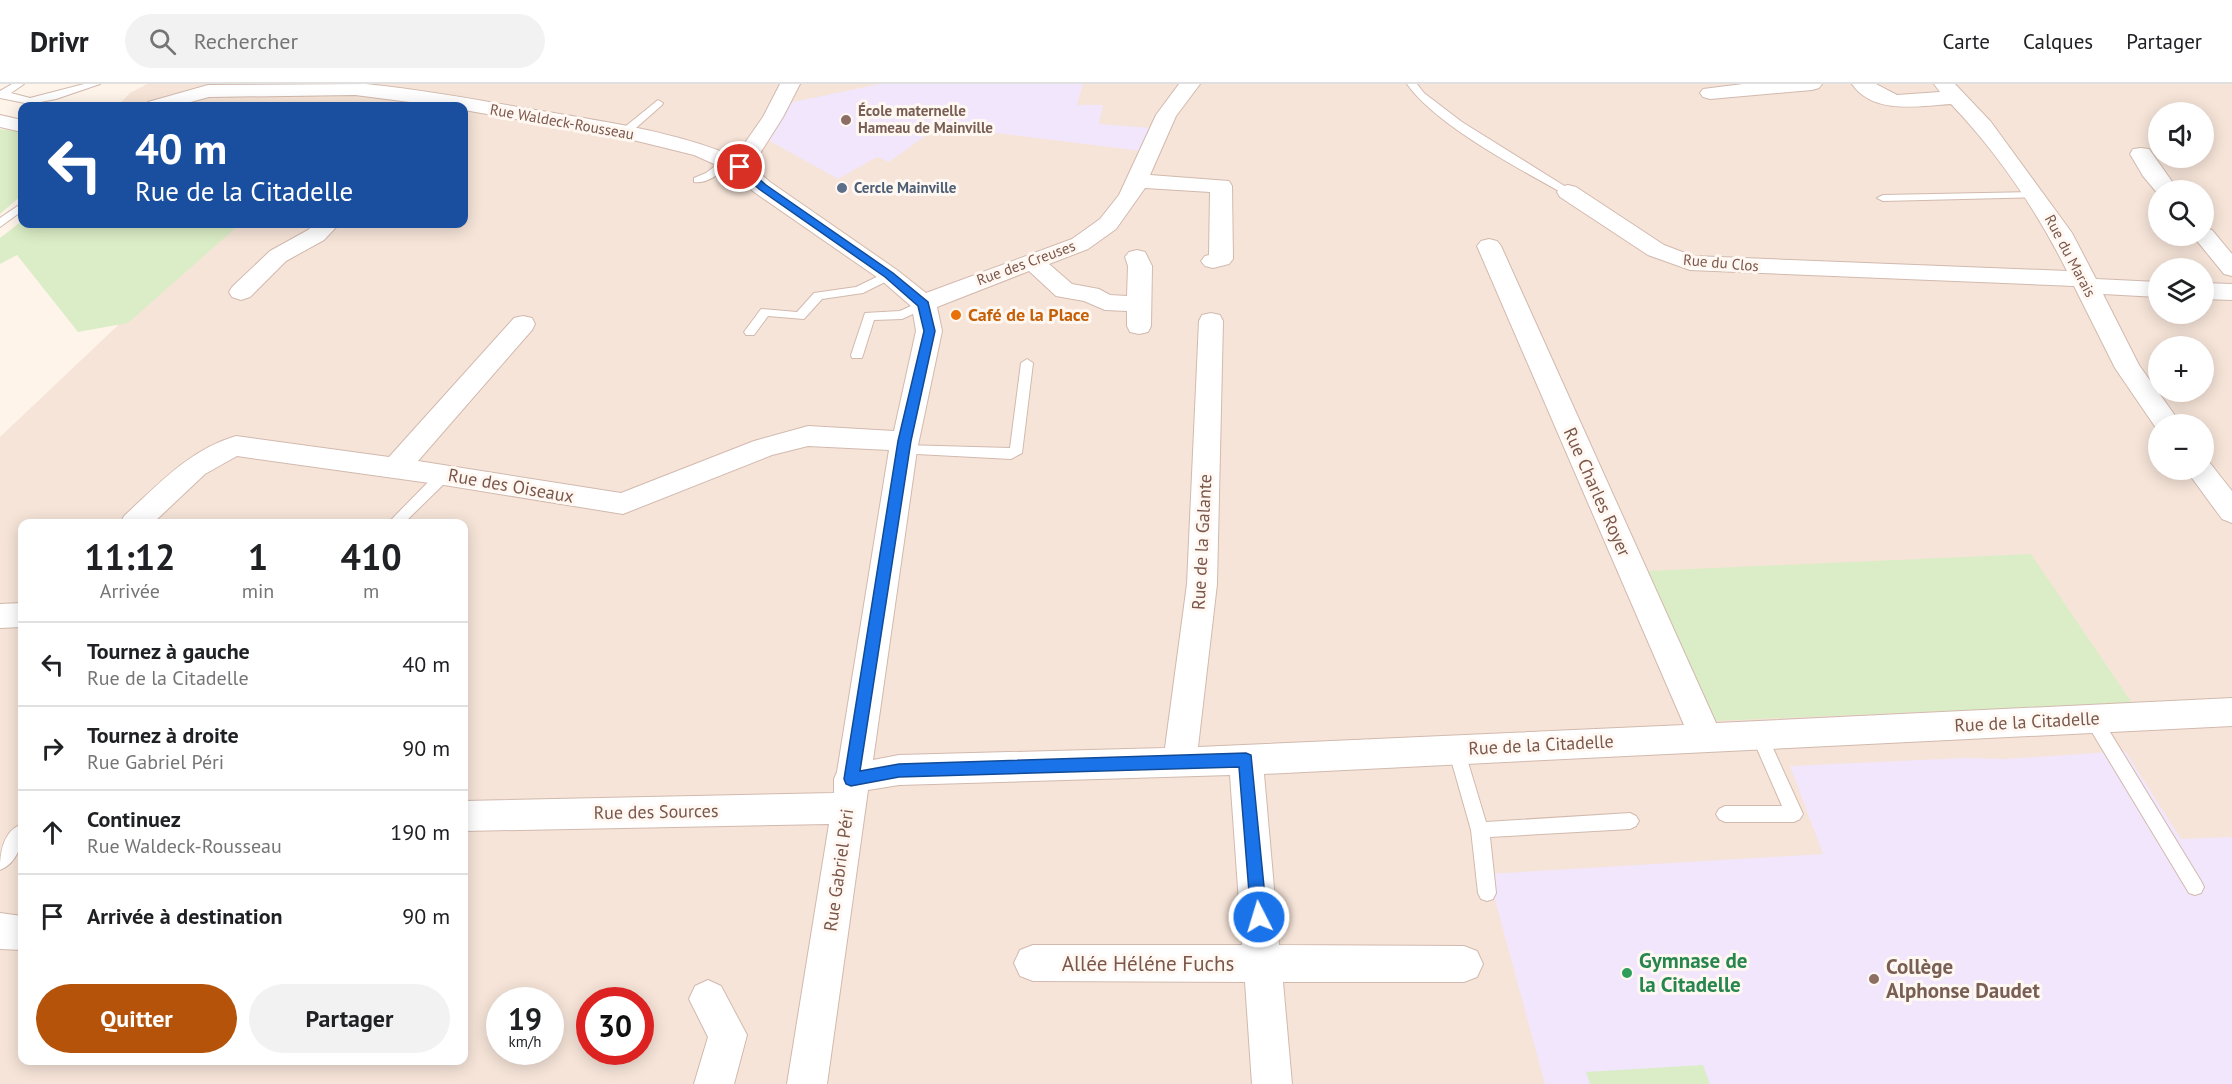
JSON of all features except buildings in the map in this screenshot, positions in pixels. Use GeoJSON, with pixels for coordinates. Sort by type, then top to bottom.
{"type":"FeatureCollection","features":[{"type":"Feature","properties":{"kind":"street"},"geometry":{"type":"LineString","coordinates":[[438,102],[455,84]]}},
{"type":"Feature","properties":{"kind":"street"},"geometry":{"type":"LineString","coordinates":[[733,163],[765,131],[790,84]]}},
{"type":"Feature","properties":{"kind":"street","name":"Rue des Creuses"},"geometry":{"type":"LineString","coordinates":[[924,304],[954,290],[1080,244],[1108,224],[1130,196],[1166,115],[1190,84]]}},
{"type":"Feature","properties":{"kind":"street"},"geometry":{"type":"LineString","coordinates":[[1710,93],[1812,84]]}},
{"type":"Feature","properties":{"kind":"street","name":"Rue du Marais"},"geometry":{"type":"LineString","coordinates":[[1862,84],[1877,94],[1895,101],[1951,90],[1984,126],[2060,233],[2128,368],[2161,414]]}},
{"type":"Feature","properties":{"kind":"street","name":"Rue Waldeck-Rousseau"},"geometry":{"type":"LineString","coordinates":[[169,102],[208,91],[290,86],[355,89],[431,102]]}},
{"type":"Feature","properties":{"kind":"street","name":"Rue Waldeck-Rousseau"},"geometry":{"type":"LineString","coordinates":[[468,108],[625,132],[701,150],[733,163],[762,187],[892,277]]}},
{"type":"Feature","properties":{"kind":"street"},"geometry":{"type":"LineString","coordinates":[[0,121],[18,125]]}},
{"type":"Feature","properties":{"kind":"street"},"geometry":{"type":"LineString","coordinates":[[2141,154],[2159,180]]}},
{"type":"Feature","properties":{"kind":"street"},"geometry":{"type":"LineString","coordinates":[[1137,181],[1221,186],[1221,259],[1213,261]]}},
{"type":"Feature","properties":{"kind":"street","name":"Rue du Clos"},"geometry":{"type":"LineString","coordinates":[[1568,192],[1656,250],[1690,263],[2085,282],[2148,288]]}},
{"type":"Feature","properties":{"kind":"street"},"geometry":{"type":"LineString","coordinates":[[241,292],[278,256],[316,235],[324,228]]}},
{"type":"Feature","properties":{"kind":"street","name":"Rue Charles Royer"},"geometry":{"type":"LineString","coordinates":[[1489,246],[1706,738]]}},
{"type":"Feature","properties":{"kind":"street"},"geometry":{"type":"LineString","coordinates":[[2213,246],[2232,269]]}},
{"type":"Feature","properties":{"kind":"street"},"geometry":{"type":"LineString","coordinates":[[1033,262],[1065,291],[1090,294],[1139,315],[1140,266],[1137,257]]}},
{"type":"Feature","properties":{"kind":"street"},"geometry":{"type":"LineString","coordinates":[[892,277],[924,304]]}},
{"type":"Feature","properties":{"kind":"street"},"geometry":{"type":"LineString","coordinates":[[2214,291],[2232,292]]}},
{"type":"Feature","properties":{"kind":"street","name":"Rue Gabriel Péri"},"geometry":{"type":"LineString","coordinates":[[807,1084],[904,446],[929,331],[924,304]]}},
{"type":"Feature","properties":{"kind":"street","name":"Rue de la Galante"},"geometry":{"type":"LineString","coordinates":[[1180,762],[1202,584],[1210,321]]}},
{"type":"Feature","properties":{"kind":"street"},"geometry":{"type":"LineString","coordinates":[[396,468],[523,324]]}},
{"type":"Feature","properties":{"kind":"street","name":"Rue des Oiseaux"},"geometry":{"type":"LineString","coordinates":[[139,519],[203,460],[220,449],[236,447],[444,475],[623,504],[764,448],[808,436],[904,446]]}},
{"type":"Feature","properties":{"kind":"street"},"geometry":{"type":"LineString","coordinates":[[2208,480],[2232,512]]}},
{"type":"Feature","properties":{"kind":"street"},"geometry":{"type":"LineString","coordinates":[[0,616],[18,616]]}},
{"type":"Feature","properties":{"kind":"street","name":"Rue de la Citadelle"},"geometry":{"type":"LineString","coordinates":[[850,793],[899,770],[1246,760],[2232,712]]}},
{"type":"Feature","properties":{"kind":"street"},"geometry":{"type":"LineString","coordinates":[[1246,760],[1272,1084]]}},
{"type":"Feature","properties":{"kind":"street","name":"Rue des Sources"},"geometry":{"type":"LineString","coordinates":[[468,816],[850,793]]}},
{"type":"Feature","properties":{"kind":"street"},"geometry":{"type":"LineString","coordinates":[[0,931],[18,933]]}},
{"type":"Feature","properties":{"kind":"street","name":"Allée Héléne Fuchs"},"geometry":{"type":"LineString","coordinates":[[1033,963],[1464,964]]}},
{"type":"Feature","properties":{"kind":"street"},"geometry":{"type":"LineString","coordinates":[[708,999],[728,1035],[714,1084]]}},
{"type":"Feature","properties":{"kind":"lane"},"geometry":{"type":"LineString","coordinates":[[2,94],[19,84]]}},
{"type":"Feature","properties":{"kind":"lane"},"geometry":{"type":"LineString","coordinates":[[2,94],[30,101],[52,98],[95,84]]}},
{"type":"Feature","properties":{"kind":"lane","name":"Rue du Clos"},"geometry":{"type":"LineString","coordinates":[[1412,84],[1418,93],[1434,106],[1523,166],[1568,192]]}},
{"type":"Feature","properties":{"kind":"lane"},"geometry":{"type":"LineString","coordinates":[[625,132],[658,104]]}},
{"type":"Feature","properties":{"kind":"lane"},"geometry":{"type":"LineString","coordinates":[[698,180],[733,163]]}},
{"type":"Feature","properties":{"kind":"lane"},"geometry":{"type":"LineString","coordinates":[[1883,198],[2035,195]]}},
{"type":"Feature","properties":{"kind":"lane"},"geometry":{"type":"LineString","coordinates":[[0,224],[18,209]]}},
{"type":"Feature","properties":{"kind":"lane"},"geometry":{"type":"LineString","coordinates":[[750,332],[765,312],[800,316],[818,296],[859,290],[892,277]]}},
{"type":"Feature","properties":{"kind":"lane"},"geometry":{"type":"LineString","coordinates":[[857,355],[868,316],[902,315],[924,304]]}},
{"type":"Feature","properties":{"kind":"lane"},"geometry":{"type":"LineString","coordinates":[[904,446],[1011,454],[1017,450],[1027,363]]}},
{"type":"Feature","properties":{"kind":"lane"},"geometry":{"type":"LineString","coordinates":[[399,519],[444,475]]}},
{"type":"Feature","properties":{"kind":"lane"},"geometry":{"type":"LineString","coordinates":[[2093,719],[2195,887]]}},
{"type":"Feature","properties":{"kind":"lane"},"geometry":{"type":"LineString","coordinates":[[1725,814],[1794,814],[1759,735]]}},
{"type":"Feature","properties":{"kind":"lane"},"geometry":{"type":"LineString","coordinates":[[1456,749],[1480,830],[1487,893]]}},
{"type":"Feature","properties":{"kind":"lane"},"geometry":{"type":"LineString","coordinates":[[1480,830],[1630,821]]}},
{"type":"Feature","properties":{"kind":"lane"},"geometry":{"type":"LineString","coordinates":[[0,862],[18,837]]}},
{"type":"Feature","properties":{"kind":"shaded area"},"geometry":{"type":"Polygon","coordinates":[[[147,84],[2232,84],[2232,1084],[0,1084],[0,437],[221,228],[468,228],[468,102],[122,102],[130,93],[147,84]]]}},
{"type":"Feature","properties":{"kind":"shaded area"},"geometry":{"type":"Polygon","coordinates":[[[880,84],[1083,84],[1077,105],[1103,105],[1099,124],[1151,128],[1142,151],[939,126],[889,162],[877,157],[838,179],[768,140],[788,103],[880,84]]]}},
{"type":"Feature","properties":{"kind":"shaded area","name":"Collège Alphonse Daudet"},"geometry":{"type":"Polygon","coordinates":[[[2125,751],[2181,839],[2232,837],[2232,1084],[1545,1084],[1488,874],[1823,854],[1790,766],[1964,758],[2004,759],[2125,751]]]}},
{"type":"Feature","properties":{"kind":"green space"},"geometry":{"type":"Polygon","coordinates":[[[0,129],[18,131],[18,198],[0,214],[0,129]]]}},
{"type":"Feature","properties":{"kind":"green space"},"geometry":{"type":"Polygon","coordinates":[[[18,224],[18,228],[235,228],[128,323],[78,332],[17,255],[0,264],[0,238],[18,224]]]}},
{"type":"Feature","properties":{"kind":"green space"},"geometry":{"type":"Polygon","coordinates":[[[2031,554],[2132,703],[1713,721],[1646,571],[2031,554]]]}},
{"type":"Feature","properties":{"kind":"green space"},"geometry":{"type":"Polygon","coordinates":[[[1703,1065],[1710,1084],[1590,1084],[1586,1072],[1703,1065]]]}},
{"type":"Feature","properties":{"kind":"place","name":"École maternelle Hameau de Mainville"},"geometry":{"type":"Point","coordinates":[846,120]}},
{"type":"Feature","properties":{"kind":"place","name":"Cercle Mainville"},"geometry":{"type":"Point","coordinates":[842,188]}},
{"type":"Feature","properties":{"kind":"place","name":"Café de la Place"},"geometry":{"type":"Point","coordinates":[956,315]}},
{"type":"Feature","properties":{"kind":"place","name":"Gymnase de la Citadelle"},"geometry":{"type":"Point","coordinates":[1627,973]}},
{"type":"Feature","properties":{"kind":"place","name":"Collège Alphonse Daudet"},"geometry":{"type":"Point","coordinates":[1874,979]}},
{"type":"Feature","properties":{"kind":"route"},"geometry":{"type":"LineString","coordinates":[[740,167],[762,187],[889,275],[924,304],[929,331],[904,441],[851,779],[899,770],[1246,760],[1259,917]]}}]}
